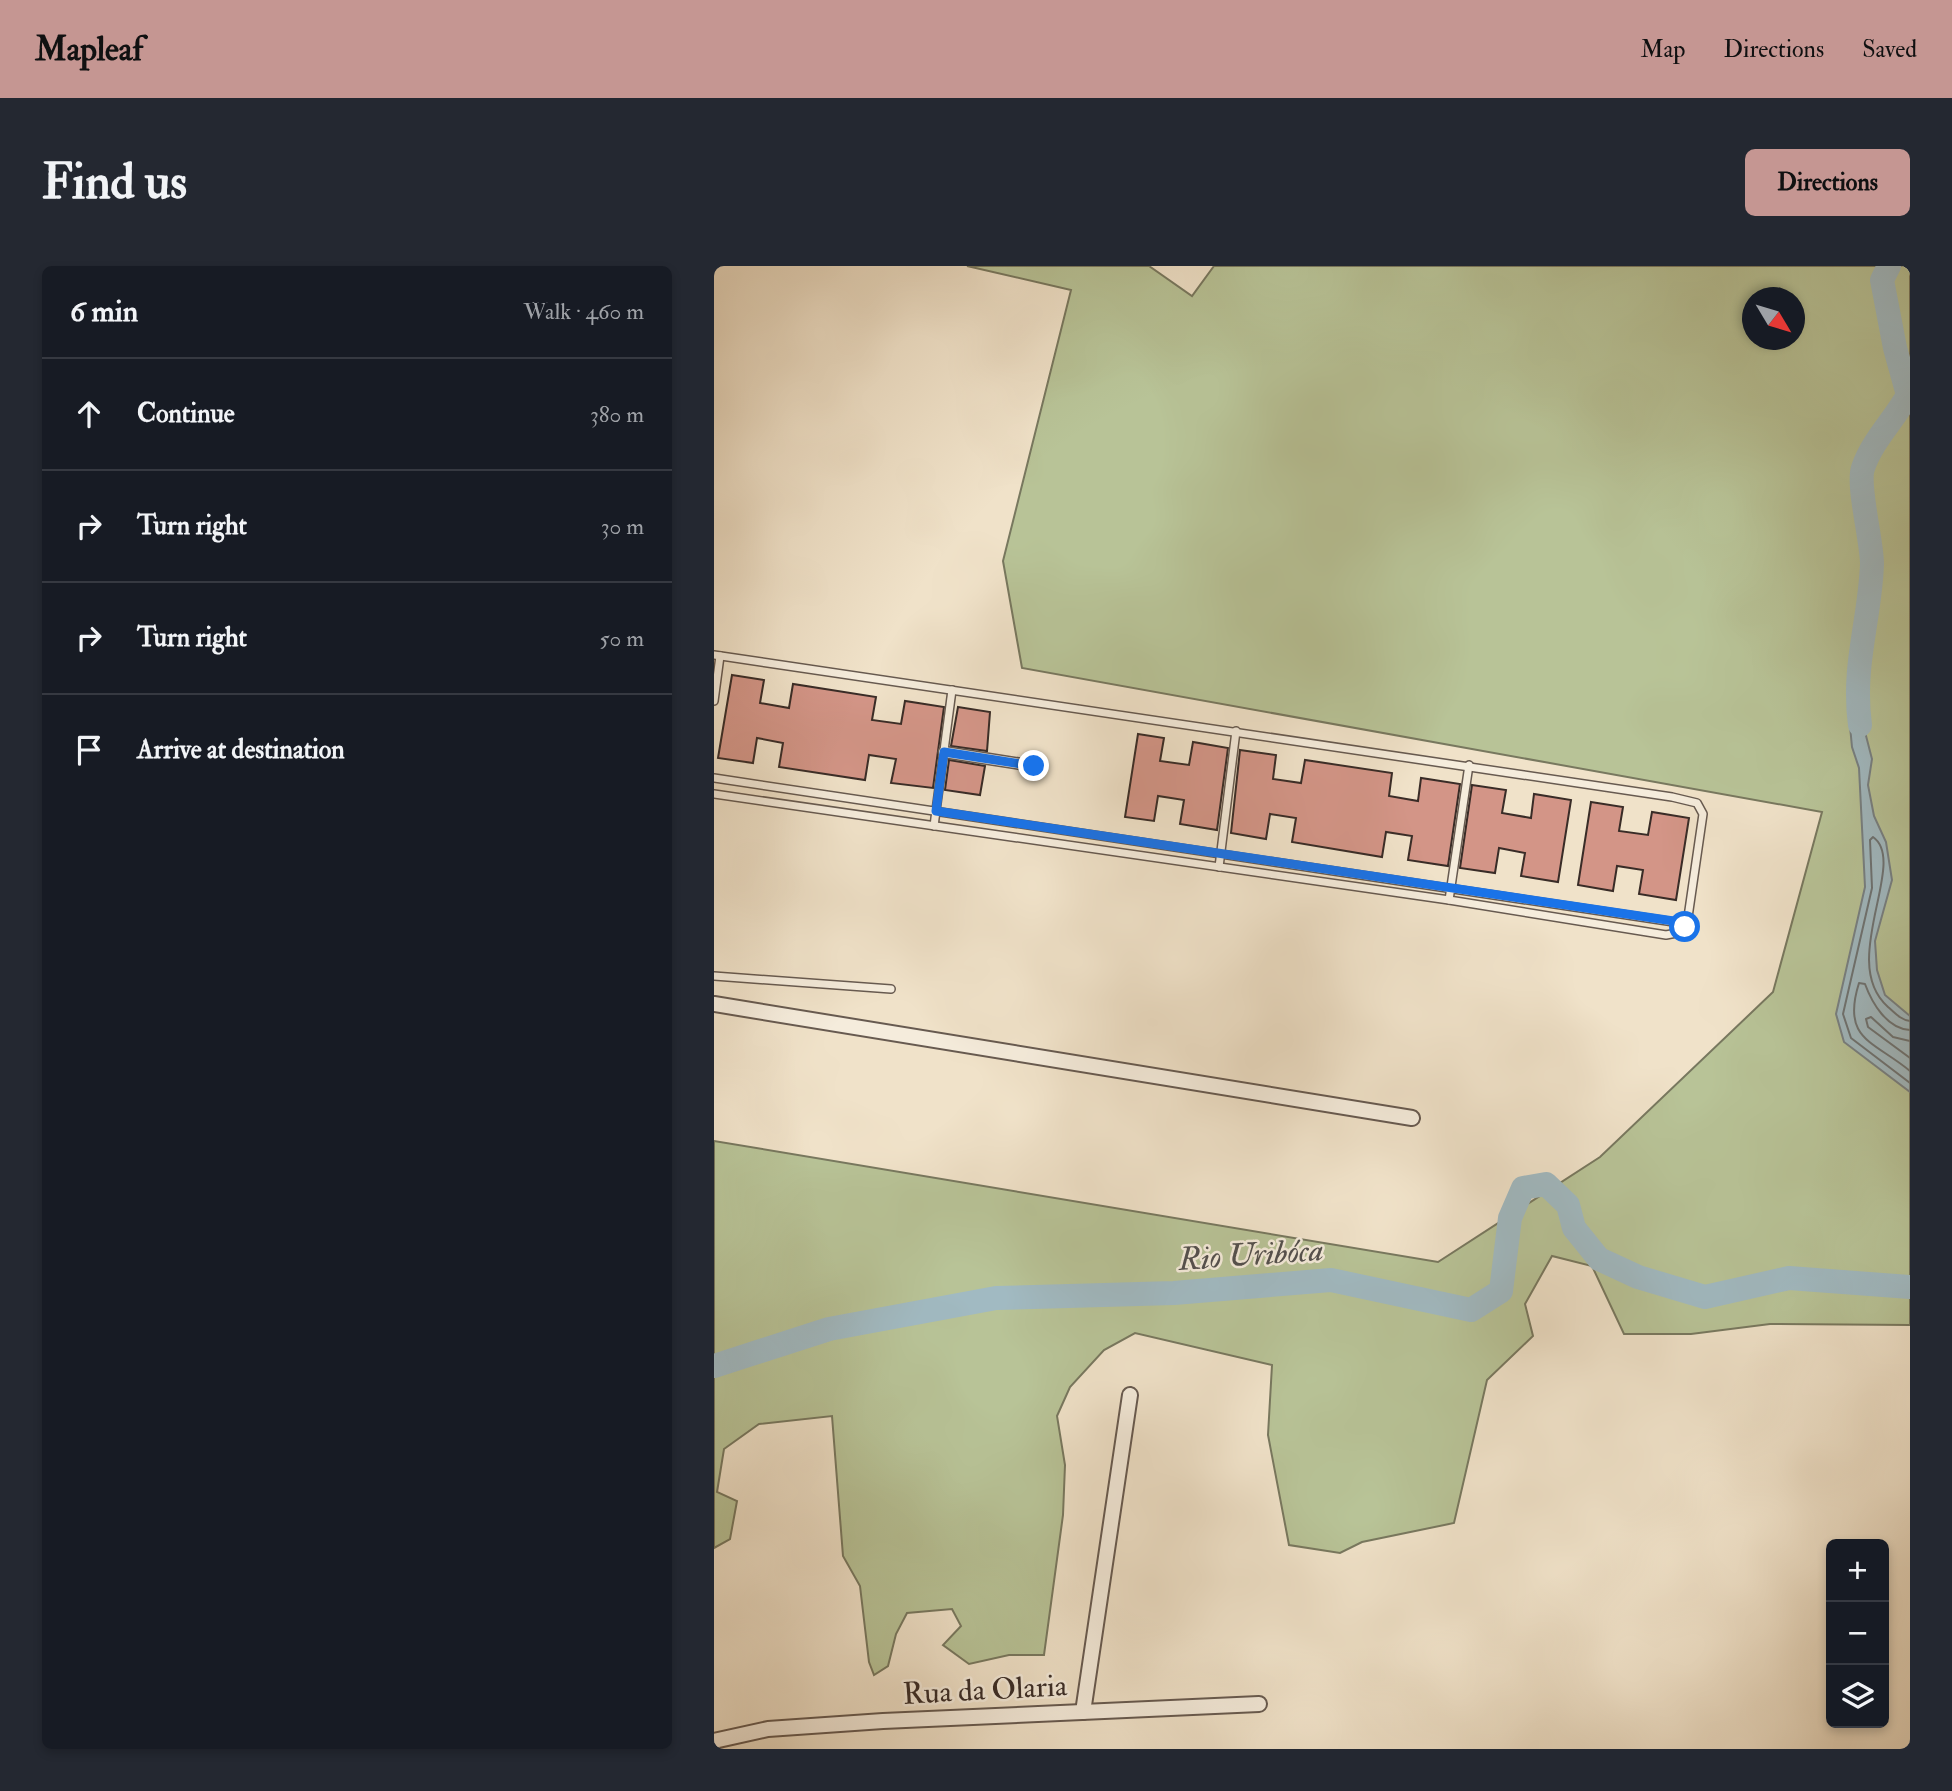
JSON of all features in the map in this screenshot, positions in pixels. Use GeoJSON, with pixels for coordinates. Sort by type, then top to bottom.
{"type":"FeatureCollection","features":[{"type":"Feature","properties":{"kind":"street"},"geometry":{"type":"LineString","coordinates":[[944,752],[1034,766]]}},
{"type":"Feature","properties":{"kind":"street"},"geometry":{"type":"LineString","coordinates":[[714,1004],[1412,1118]]}},
{"type":"Feature","properties":{"kind":"street"},"geometry":{"type":"LineString","coordinates":[[1083,1712],[1129,1395]]}},
{"type":"Feature","properties":{"kind":"street","name":"Rua da Olaria"},"geometry":{"type":"LineString","coordinates":[[714,1741],[768,1729],[1259,1704]]}},
{"type":"Feature","properties":{"kind":"lane"},"geometry":{"type":"LineString","coordinates":[[714,701],[717,655],[1469,765],[1697,803],[1703,814],[1687,923],[1682,932],[1666,935],[1449,900],[714,794]]}},
{"type":"Feature","properties":{"kind":"lane"},"geometry":{"type":"LineString","coordinates":[[934,826],[952,690]]}},
{"type":"Feature","properties":{"kind":"lane"},"geometry":{"type":"LineString","coordinates":[[1219,867],[1237,731]]}},
{"type":"Feature","properties":{"kind":"lane"},"geometry":{"type":"LineString","coordinates":[[1449,900],[1469,765]]}},
{"type":"Feature","properties":{"kind":"lane"},"geometry":{"type":"LineString","coordinates":[[714,778],[1687,923]]}},
{"type":"Feature","properties":{"kind":"lane"},"geometry":{"type":"LineString","coordinates":[[714,976],[891,989]]}},
{"type":"Feature","properties":{"kind":"green space"},"geometry":{"type":"Polygon","coordinates":[[[967,266],[1149,266],[1192,296],[1214,266],[1910,266],[1910,1325],[1770,1324],[1691,1334],[1624,1334],[1592,1266],[1552,1256],[1525,1304],[1533,1336],[1487,1380],[1454,1523],[1362,1542],[1340,1553],[1289,1545],[1268,1435],[1272,1365],[1135,1333],[1104,1350],[1070,1387],[1057,1416],[1065,1465],[1063,1515],[1044,1655],[1009,1655],[969,1664],[943,1645],[961,1626],[952,1609],[907,1613],[896,1634],[888,1666],[874,1675],[869,1662],[860,1586],[843,1556],[832,1416],[759,1424],[724,1449],[717,1492],[737,1501],[730,1539],[714,1548],[714,1141],[1438,1262],[1600,1157],[1773,992],[1822,812],[1022,668],[1003,561],[1071,290],[967,266]]]}},
{"type":"Feature","properties":{"kind":"water"},"geometry":{"type":"Polygon","coordinates":[[[1855,693],[1872,759],[1868,785],[1874,816],[1886,842],[1892,880],[1875,941],[1877,970],[1885,995],[1910,1016],[1910,1092],[1844,1042],[1836,1014],[1865,887],[1859,768],[1852,747],[1850,726],[1855,693]]]}},
{"type":"Feature","properties":{"kind":"building"},"geometry":{"type":"Polygon","coordinates":[[[732,675],[764,680],[760,703],[789,708],[793,684],[876,697],[872,720],[901,724],[905,701],[944,707],[933,788],[891,783],[896,759],[869,755],[865,780],[779,767],[783,743],[757,738],[753,763],[718,758],[732,675]]]}},
{"type":"Feature","properties":{"kind":"building"},"geometry":{"type":"Polygon","coordinates":[[[958,707],[990,712],[987,751],[951,746],[958,707]]]}},
{"type":"Feature","properties":{"kind":"building"},"geometry":{"type":"Polygon","coordinates":[[[1138,734],[1164,738],[1160,761],[1189,765],[1193,742],[1228,748],[1217,830],[1180,824],[1184,800],[1158,796],[1154,821],[1125,817],[1138,734]]]}},
{"type":"Feature","properties":{"kind":"building"},"geometry":{"type":"Polygon","coordinates":[[[1240,750],[1276,755],[1273,779],[1301,783],[1305,760],[1392,773],[1389,796],[1418,801],[1421,778],[1460,784],[1448,866],[1408,860],[1412,836],[1386,832],[1382,857],[1292,842],[1296,818],[1270,814],[1266,839],[1231,833],[1240,750]]]}},
{"type":"Feature","properties":{"kind":"building"},"geometry":{"type":"Polygon","coordinates":[[[949,760],[985,766],[980,795],[945,790],[949,760]]]}},
{"type":"Feature","properties":{"kind":"building"},"geometry":{"type":"Polygon","coordinates":[[[1472,785],[1506,790],[1502,813],[1531,818],[1534,794],[1571,800],[1558,882],[1521,876],[1525,853],[1499,848],[1495,873],[1460,868],[1472,785]]]}},
{"type":"Feature","properties":{"kind":"building"},"geometry":{"type":"Polygon","coordinates":[[[1591,802],[1623,807],[1619,831],[1648,835],[1652,812],[1689,818],[1676,900],[1639,894],[1643,870],[1617,866],[1613,891],[1578,885],[1591,802]]]}},
{"type":"Feature","properties":{"kind":"waterway"},"geometry":{"type":"LineString","coordinates":[[1860,725],[1858,683],[1872,564],[1863,500],[1863,468],[1872,449],[1908,395],[1895,348],[1882,280],[1889,266]]}},
{"type":"Feature","properties":{"kind":"waterway","name":"Rio Uribóca"},"geometry":{"type":"LineString","coordinates":[[714,1366],[829,1329],[996,1298],[1174,1293],[1331,1280],[1471,1310],[1501,1291],[1510,1218],[1523,1188],[1546,1184],[1568,1205],[1574,1228],[1599,1259],[1638,1277],[1705,1297],[1789,1278],[1910,1287]]}},
{"type":"Feature","properties":{"kind":"route"},"geometry":{"type":"LineString","coordinates":[[1034,766],[944,752],[936,811],[1687,923],[1685,927]]}}]}
